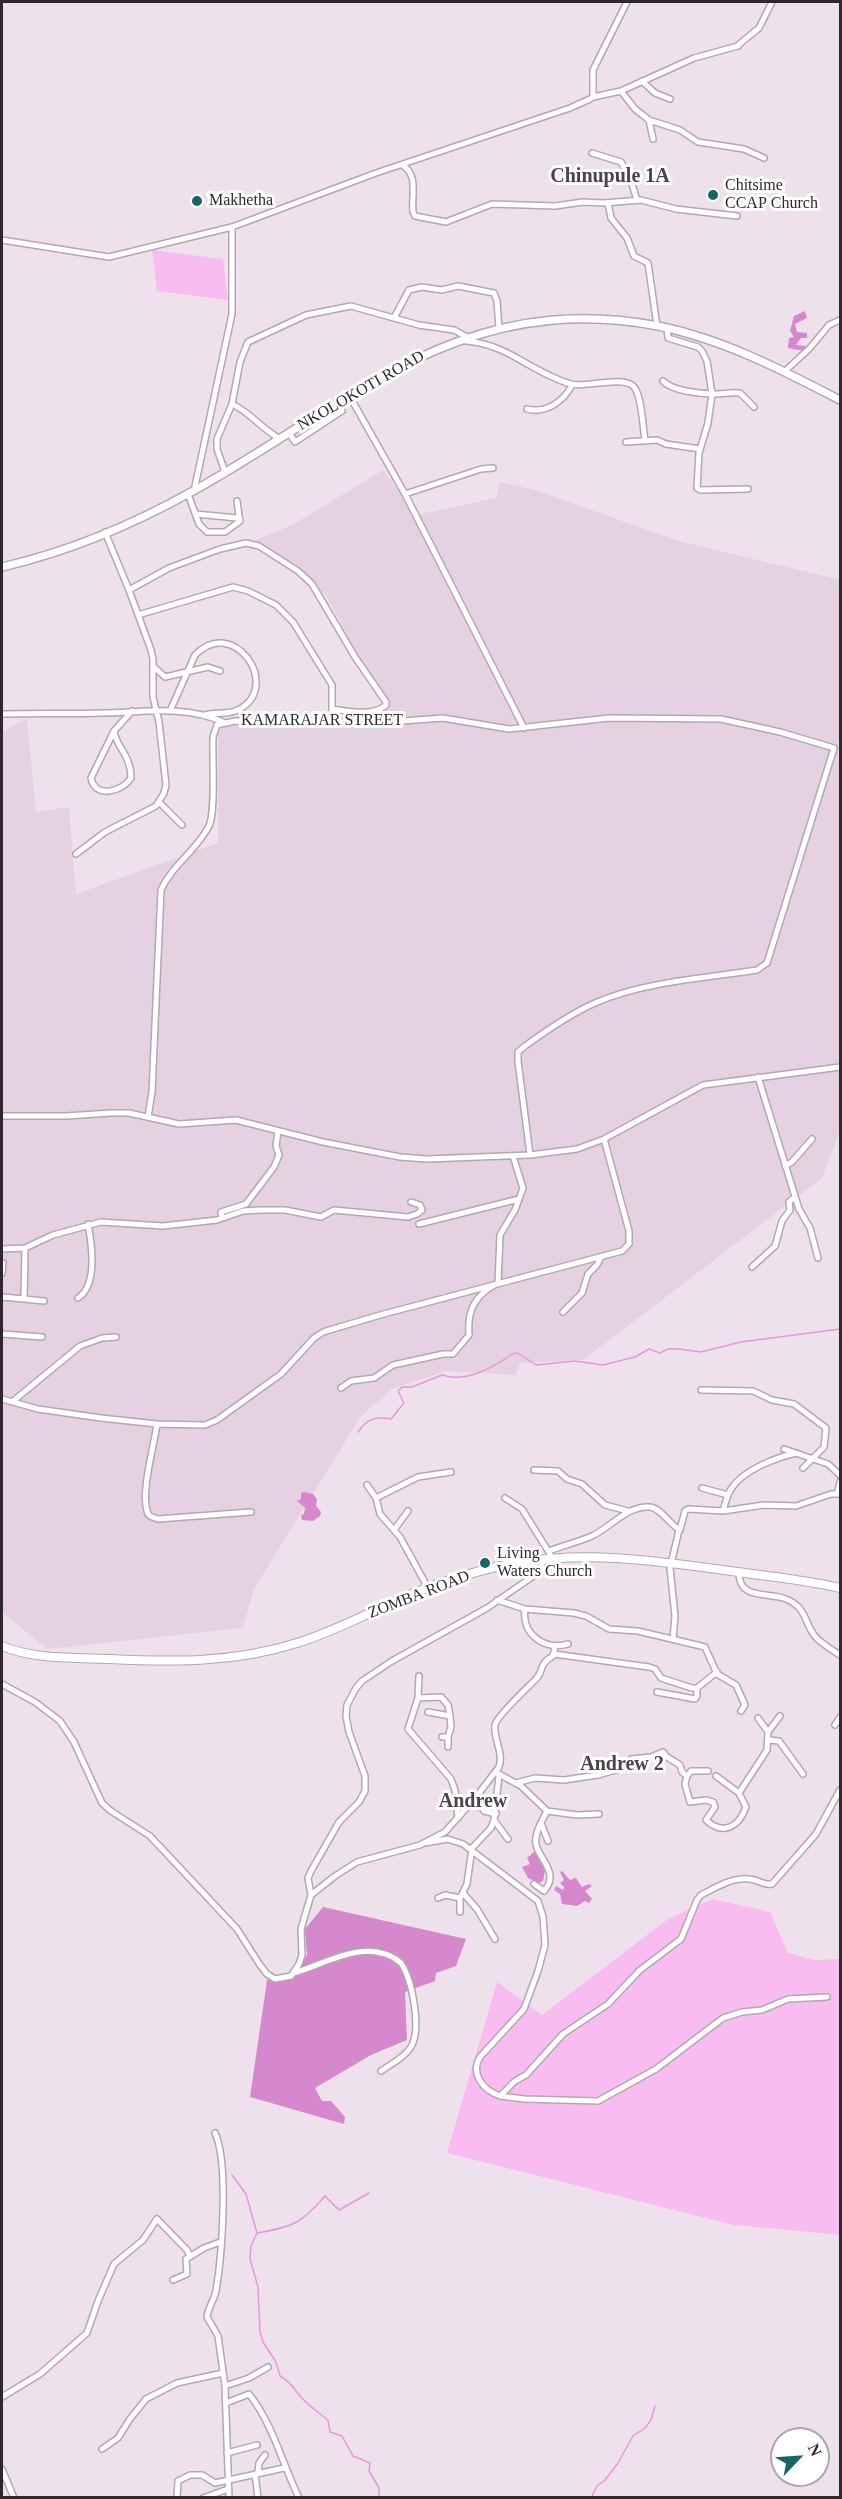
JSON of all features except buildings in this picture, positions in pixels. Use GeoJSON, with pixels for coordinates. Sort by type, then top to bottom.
{"type":"FeatureCollection","features":[{"type":"Feature","properties":{"kind":"highway","name":"ZOMBA ROAD"},"geometry":{"type":"LineString","coordinates":[[2,1646],[24,1654],[49,1657],[179,1662],[233,1658],[304,1641],[428,1588],[482,1570],[543,1559],[550,1555],[670,1562],[840,1588]]}},
{"type":"Feature","properties":{"kind":"main road","name":"NKOLOKOTI ROAD"},"geometry":{"type":"LineString","coordinates":[[2,567],[41,556],[105,532],[191,492],[402,364],[458,340],[499,328],[562,320],[598,319],[667,328],[725,346],[785,371],[840,400]]}},
{"type":"Feature","properties":{"kind":"street"},"geometry":{"type":"LineString","coordinates":[[593,97],[592,76],[595,64],[627,2]]}},
{"type":"Feature","properties":{"kind":"street"},"geometry":{"type":"LineString","coordinates":[[2,240],[108,257],[232,227],[402,165],[570,108],[593,97],[621,91],[694,58],[737,46],[759,28],[772,2]]}},
{"type":"Feature","properties":{"kind":"street"},"geometry":{"type":"LineString","coordinates":[[642,81],[655,93],[670,99]]}},
{"type":"Feature","properties":{"kind":"street"},"geometry":{"type":"LineString","coordinates":[[621,91],[635,109],[649,120],[680,130],[698,141],[744,149],[764,158]]}},
{"type":"Feature","properties":{"kind":"street"},"geometry":{"type":"LineString","coordinates":[[649,120],[653,139]]}},
{"type":"Feature","properties":{"kind":"street"},"geometry":{"type":"LineString","coordinates":[[592,153],[621,162],[631,181],[637,200]]}},
{"type":"Feature","properties":{"kind":"street"},"geometry":{"type":"LineString","coordinates":[[402,165],[410,170],[413,178],[412,212],[415,216],[436,221],[446,222],[492,204],[555,206],[583,202],[608,203],[637,200],[695,212],[736,216]]}},
{"type":"Feature","properties":{"kind":"street"},"geometry":{"type":"LineString","coordinates":[[608,203],[611,218],[627,238],[634,256],[648,263],[657,326]]}},
{"type":"Feature","properties":{"kind":"street"},"geometry":{"type":"LineString","coordinates":[[232,227],[232,314],[191,492],[196,514],[204,531],[210,533],[225,532],[240,521],[237,501]]}},
{"type":"Feature","properties":{"kind":"street"},"geometry":{"type":"LineString","coordinates":[[394,318],[408,290],[422,287],[442,290],[458,286],[494,293],[497,301],[499,328]]}},
{"type":"Feature","properties":{"kind":"street"},"geometry":{"type":"LineString","coordinates":[[225,472],[216,444],[232,404],[240,362],[248,342],[298,318],[344,306],[454,330],[467,337]]}},
{"type":"Feature","properties":{"kind":"street"},"geometry":{"type":"LineString","coordinates":[[785,371],[829,326],[840,320]]}},
{"type":"Feature","properties":{"kind":"street"},"geometry":{"type":"LineString","coordinates":[[667,328],[670,339],[692,344],[702,351],[707,361],[712,394],[708,423],[700,448],[698,490],[748,489]]}},
{"type":"Feature","properties":{"kind":"street"},"geometry":{"type":"LineString","coordinates":[[458,340],[486,343],[503,349],[534,368],[572,385],[627,383],[634,387],[645,441]]}},
{"type":"Feature","properties":{"kind":"street"},"geometry":{"type":"LineString","coordinates":[[663,381],[670,386],[712,394],[740,393],[754,407]]}},
{"type":"Feature","properties":{"kind":"street"},"geometry":{"type":"LineString","coordinates":[[527,409],[539,410],[549,407],[564,397],[572,385]]}},
{"type":"Feature","properties":{"kind":"street"},"geometry":{"type":"LineString","coordinates":[[349,395],[405,494],[525,728]]}},
{"type":"Feature","properties":{"kind":"street"},"geometry":{"type":"LineString","coordinates":[[232,404],[252,415],[266,432],[280,439]]}},
{"type":"Feature","properties":{"kind":"street"},"geometry":{"type":"LineString","coordinates":[[289,433],[295,442],[342,411]]}},
{"type":"Feature","properties":{"kind":"street"},"geometry":{"type":"LineString","coordinates":[[626,442],[657,440],[666,444],[700,448]]}},
{"type":"Feature","properties":{"kind":"street"},"geometry":{"type":"LineString","coordinates":[[405,494],[481,469],[493,468]]}},
{"type":"Feature","properties":{"kind":"street"},"geometry":{"type":"LineString","coordinates":[[196,514],[230,518],[239,516]]}},
{"type":"Feature","properties":{"kind":"street"},"geometry":{"type":"LineString","coordinates":[[76,854],[95,838],[149,810],[159,802],[166,785],[158,710],[153,698],[151,650],[105,532]]}},
{"type":"Feature","properties":{"kind":"street"},"geometry":{"type":"LineString","coordinates":[[129,590],[169,568],[220,549],[246,543],[259,546],[298,571],[312,584],[359,665],[386,702],[386,705],[379,710],[357,713],[332,710]]}},
{"type":"Feature","properties":{"kind":"street"},"geometry":{"type":"LineString","coordinates":[[138,615],[226,588],[238,588],[256,594],[276,605],[299,632],[332,685],[332,722]]}},
{"type":"Feature","properties":{"kind":"street"},"geometry":{"type":"LineString","coordinates":[[2,714],[158,710],[203,715],[228,713],[241,709],[256,690],[256,675],[242,651],[224,643],[212,643],[201,649],[187,671],[170,711]]}},
{"type":"Feature","properties":{"kind":"street"},"geometry":{"type":"LineString","coordinates":[[153,666],[165,677],[208,667],[220,671]]}},
{"type":"Feature","properties":{"kind":"street"},"geometry":{"type":"LineString","coordinates":[[114,731],[115,740],[128,757],[131,778],[128,783],[111,791],[99,790],[91,778],[114,731],[132,711]]}},
{"type":"Feature","properties":{"kind":"street"},"geometry":{"type":"LineString","coordinates":[[203,715],[224,722]]}},
{"type":"Feature","properties":{"kind":"street","name":"KAMARAJAR STREET"},"geometry":{"type":"LineString","coordinates":[[148,1117],[152,1092],[161,890],[173,869],[201,839],[210,824],[213,732],[217,725],[224,722],[388,722],[443,718],[509,729],[609,718],[721,719],[780,732],[834,748],[767,963],[757,970],[612,996],[580,1010],[525,1046],[518,1052],[518,1061],[530,1155]]}},
{"type":"Feature","properties":{"kind":"street"},"geometry":{"type":"LineString","coordinates":[[159,802],[182,825]]}},
{"type":"Feature","properties":{"kind":"street"},"geometry":{"type":"LineString","coordinates":[[2,1116],[111,1113],[148,1117],[179,1124],[236,1120],[366,1152],[400,1157],[427,1159],[513,1156],[577,1149],[604,1139],[703,1085],[840,1067]]}},
{"type":"Feature","properties":{"kind":"street"},"geometry":{"type":"LineString","coordinates":[[758,1077],[795,1197],[810,1228],[818,1258]]}},
{"type":"Feature","properties":{"kind":"street"},"geometry":{"type":"LineString","coordinates":[[222,1218],[221,1212],[246,1204],[274,1167],[279,1155],[276,1146],[278,1131]]}},
{"type":"Feature","properties":{"kind":"street"},"geometry":{"type":"LineString","coordinates":[[2,1399],[48,1410],[158,1424],[194,1426],[211,1423],[287,1370],[314,1338],[323,1332],[622,1251],[629,1244],[629,1231],[604,1139]]}},
{"type":"Feature","properties":{"kind":"street"},"geometry":{"type":"LineString","coordinates":[[785,1166],[792,1162],[812,1139]]}},
{"type":"Feature","properties":{"kind":"street"},"geometry":{"type":"LineString","coordinates":[[498,1283],[500,1235],[523,1188],[513,1156]]}},
{"type":"Feature","properties":{"kind":"street"},"geometry":{"type":"LineString","coordinates":[[752,1267],[775,1246],[782,1221],[790,1210],[789,1202],[795,1197]]}},
{"type":"Feature","properties":{"kind":"street"},"geometry":{"type":"LineString","coordinates":[[418,1224],[519,1199]]}},
{"type":"Feature","properties":{"kind":"street"},"geometry":{"type":"LineString","coordinates":[[2,1249],[25,1248],[53,1235],[101,1222],[163,1226],[222,1218],[243,1211],[261,1210],[285,1210],[321,1217],[329,1211],[342,1210],[408,1217],[422,1210],[420,1205],[411,1202]]}},
{"type":"Feature","properties":{"kind":"street"},"geometry":{"type":"LineString","coordinates":[[78,1298],[88,1287],[93,1257],[88,1224]]}},
{"type":"Feature","properties":{"kind":"street"},"geometry":{"type":"LineString","coordinates":[[24,1299],[25,1248]]}},
{"type":"Feature","properties":{"kind":"street"},"geometry":{"type":"LineString","coordinates":[[563,1312],[582,1293],[588,1274],[601,1257]]}},
{"type":"Feature","properties":{"kind":"street"},"geometry":{"type":"LineString","coordinates":[[2,1273],[3,1263]]}},
{"type":"Feature","properties":{"kind":"street"},"geometry":{"type":"LineString","coordinates":[[341,1388],[351,1381],[374,1378],[393,1365],[443,1354],[453,1354],[469,1335],[467,1318],[473,1304],[488,1288],[498,1283]]}},
{"type":"Feature","properties":{"kind":"street"},"geometry":{"type":"LineString","coordinates":[[2,1297],[44,1301]]}},
{"type":"Feature","properties":{"kind":"street"},"geometry":{"type":"LineString","coordinates":[[2,1334],[42,1337]]}},
{"type":"Feature","properties":{"kind":"street"},"geometry":{"type":"LineString","coordinates":[[12,1402],[40,1381],[73,1350],[92,1341],[116,1337]]}},
{"type":"Feature","properties":{"kind":"street"},"geometry":{"type":"LineString","coordinates":[[701,1390],[746,1390],[772,1400],[794,1404],[826,1428],[824,1447],[803,1468]]}},
{"type":"Feature","properties":{"kind":"street"},"geometry":{"type":"LineString","coordinates":[[158,1424],[147,1484],[149,1515],[158,1519],[251,1512]]}},
{"type":"Feature","properties":{"kind":"street"},"geometry":{"type":"LineString","coordinates":[[783,1449],[828,1464],[840,1475]]}},
{"type":"Feature","properties":{"kind":"street"},"geometry":{"type":"LineString","coordinates":[[723,1511],[728,1495],[744,1475],[796,1454]]}},
{"type":"Feature","properties":{"kind":"street"},"geometry":{"type":"LineString","coordinates":[[534,1470],[558,1471],[567,1479],[582,1484],[604,1505],[629,1511],[652,1508],[679,1530]]}},
{"type":"Feature","properties":{"kind":"street"},"geometry":{"type":"LineString","coordinates":[[376,1498],[418,1477],[451,1472]]}},
{"type":"Feature","properties":{"kind":"street"},"geometry":{"type":"LineString","coordinates":[[673,1639],[675,1616],[670,1562],[687,1510],[723,1511],[764,1506],[796,1506],[839,1494],[840,1482]]}},
{"type":"Feature","properties":{"kind":"street"},"geometry":{"type":"LineString","coordinates":[[367,1485],[376,1498],[380,1514],[402,1540],[428,1588]]}},
{"type":"Feature","properties":{"kind":"street"},"geometry":{"type":"LineString","coordinates":[[702,1488],[728,1495]]}},
{"type":"Feature","properties":{"kind":"street"},"geometry":{"type":"LineString","coordinates":[[505,1498],[522,1509],[550,1555],[591,1536],[629,1511]]}},
{"type":"Feature","properties":{"kind":"street"},"geometry":{"type":"LineString","coordinates":[[394,1530],[408,1511]]}},
{"type":"Feature","properties":{"kind":"street"},"geometry":{"type":"LineString","coordinates":[[294,1973],[302,1955],[301,1929],[311,1895],[308,1878],[310,1870],[339,1822],[359,1802],[365,1791],[365,1776],[348,1732],[346,1711],[356,1688],[362,1681],[422,1643],[537,1574],[543,1559]]}},
{"type":"Feature","properties":{"kind":"street"},"geometry":{"type":"LineString","coordinates":[[739,1572],[743,1585],[752,1592],[763,1596],[784,1598],[799,1608],[807,1616],[814,1636],[840,1654]]}},
{"type":"Feature","properties":{"kind":"street"},"geometry":{"type":"LineString","coordinates":[[497,1600],[525,1610],[574,1613],[586,1616],[609,1629],[638,1631],[705,1647],[712,1666],[720,1677],[738,1688],[745,1705],[741,1711]]}},
{"type":"Feature","properties":{"kind":"street"},"geometry":{"type":"LineString","coordinates":[[525,1610],[524,1620],[532,1636],[555,1647],[568,1644]]}},
{"type":"Feature","properties":{"kind":"street"},"geometry":{"type":"LineString","coordinates":[[554,1654],[555,1647]]}},
{"type":"Feature","properties":{"kind":"street"},"geometry":{"type":"LineString","coordinates":[[460,1912],[461,1896],[472,1848],[491,1828],[495,1817],[497,1774],[501,1757],[495,1730],[496,1721],[536,1680],[542,1663],[554,1654],[649,1667],[655,1669],[662,1678],[697,1688]]}},
{"type":"Feature","properties":{"kind":"street"},"geometry":{"type":"LineString","coordinates":[[657,1692],[696,1699],[697,1688],[717,1672]]}},
{"type":"Feature","properties":{"kind":"street"},"geometry":{"type":"LineString","coordinates":[[419,1676],[418,1698],[408,1729],[451,1779],[455,1790],[458,1818]]}},
{"type":"Feature","properties":{"kind":"street"},"geometry":{"type":"LineString","coordinates":[[2,1684],[35,1702],[60,1721],[74,1742],[102,1803],[150,1836],[237,1929],[267,1974],[280,1979],[342,1955],[361,1951],[385,1955],[401,1963],[412,1995],[415,2035],[408,2051],[381,2071]]}},
{"type":"Feature","properties":{"kind":"street"},"geometry":{"type":"LineString","coordinates":[[418,1698],[441,1698],[448,1705],[451,1728],[445,1737],[448,1747]]}},
{"type":"Feature","properties":{"kind":"street"},"geometry":{"type":"LineString","coordinates":[[428,1712],[450,1716]]}},
{"type":"Feature","properties":{"kind":"street"},"geometry":{"type":"LineString","coordinates":[[768,1732],[780,1716]]}},
{"type":"Feature","properties":{"kind":"street"},"geometry":{"type":"LineString","coordinates":[[835,1725],[840,1717]]}},
{"type":"Feature","properties":{"kind":"street"},"geometry":{"type":"LineString","coordinates":[[739,1793],[767,1750],[768,1732],[758,1718]]}},
{"type":"Feature","properties":{"kind":"street"},"geometry":{"type":"LineString","coordinates":[[769,1740],[779,1741],[803,1774]]}},
{"type":"Feature","properties":{"kind":"street"},"geometry":{"type":"LineString","coordinates":[[516,1783],[535,1778],[564,1780],[598,1775],[619,1769],[631,1759],[651,1757],[660,1752],[680,1765],[682,1772],[687,1776]]}},
{"type":"Feature","properties":{"kind":"street"},"geometry":{"type":"LineString","coordinates":[[708,1771],[691,1771],[687,1776],[685,1784],[690,1802],[706,1800],[713,1802],[715,1807],[706,1820],[713,1827],[725,1829],[736,1824],[746,1807],[739,1793],[716,1776]]}},
{"type":"Feature","properties":{"kind":"street"},"geometry":{"type":"LineString","coordinates":[[425,1844],[445,1832],[497,1774]]}},
{"type":"Feature","properties":{"kind":"street"},"geometry":{"type":"LineString","coordinates":[[497,1774],[516,1783],[547,1811],[577,1815],[599,1814]]}},
{"type":"Feature","properties":{"kind":"street"},"geometry":{"type":"LineString","coordinates":[[500,2096],[515,2081],[526,2075],[563,2034],[608,2004],[640,1970],[681,1939],[701,1895],[737,1880],[748,1878],[765,1885],[772,1884],[816,1834],[840,1790]]}},
{"type":"Feature","properties":{"kind":"street"},"geometry":{"type":"LineString","coordinates":[[476,1797],[484,1811],[495,1817],[508,1839]]}},
{"type":"Feature","properties":{"kind":"street"},"geometry":{"type":"LineString","coordinates":[[534,1884],[544,1891],[549,1884],[548,1864],[536,1844],[541,1823],[547,1811]]}},
{"type":"Feature","properties":{"kind":"street"},"geometry":{"type":"LineString","coordinates":[[541,1823],[548,1841]]}},
{"type":"Feature","properties":{"kind":"street"},"geometry":{"type":"LineString","coordinates":[[311,1895],[357,1862],[448,1839],[472,1848],[538,1901],[544,1924],[543,1956],[523,2012],[480,2057],[476,2067],[476,2074],[481,2082],[489,2091],[500,2096],[598,2102],[669,2061],[718,2020],[742,2012],[762,2010],[788,1999],[827,1997]]}},
{"type":"Feature","properties":{"kind":"street"},"geometry":{"type":"LineString","coordinates":[[438,1898],[445,1895],[455,1899],[461,1896]]}},
{"type":"Feature","properties":{"kind":"street"},"geometry":{"type":"LineString","coordinates":[[461,1896],[477,1909],[495,1939]]}},
{"type":"Feature","properties":{"kind":"street"},"geometry":{"type":"LineString","coordinates":[[215,2133],[220,2144],[222,2160],[220,2242],[216,2289],[207,2318],[218,2336],[225,2386],[229,2498]]}},
{"type":"Feature","properties":{"kind":"street"},"geometry":{"type":"LineString","coordinates":[[2,2397],[40,2374],[87,2333],[114,2264],[142,2240],[157,2219],[190,2256]]}},
{"type":"Feature","properties":{"kind":"street"},"geometry":{"type":"LineString","coordinates":[[173,2280],[187,2274],[186,2259],[220,2242]]}},
{"type":"Feature","properties":{"kind":"street"},"geometry":{"type":"LineString","coordinates":[[225,2386],[249,2378],[268,2367]]}},
{"type":"Feature","properties":{"kind":"street"},"geometry":{"type":"LineString","coordinates":[[102,2449],[118,2439],[129,2419],[146,2399],[177,2383],[223,2373]]}},
{"type":"Feature","properties":{"kind":"street"},"geometry":{"type":"LineString","coordinates":[[226,2403],[249,2394],[273,2434],[284,2468],[299,2498]]}},
{"type":"Feature","properties":{"kind":"street"},"geometry":{"type":"LineString","coordinates":[[227,2453],[256,2445]]}},
{"type":"Feature","properties":{"kind":"street"},"geometry":{"type":"LineString","coordinates":[[258,2498],[256,2473],[265,2455]]}},
{"type":"Feature","properties":{"kind":"street"},"geometry":{"type":"LineString","coordinates":[[170,2498],[177,2495],[178,2481],[190,2475],[202,2475],[215,2483],[284,2468]]}},
{"type":"Feature","properties":{"kind":"street"},"geometry":{"type":"LineString","coordinates":[[2,2469],[15,2498]]}},
{"type":"Feature","properties":{"kind":"street"},"geometry":{"type":"LineString","coordinates":[[203,2498],[228,2489]]}},
{"type":"Feature","properties":{"kind":"shaded area"},"geometry":{"type":"Polygon","coordinates":[[[152,250],[223,259],[228,300],[157,291],[152,250]]]}},
{"type":"Feature","properties":{"kind":"shaded area"},"geometry":{"type":"Polygon","coordinates":[[[805,311],[807,318],[795,324],[797,332],[807,333],[807,338],[801,338],[796,345],[806,346],[805,351],[788,348],[789,338],[794,337],[790,331],[794,316],[805,311]]]}},
{"type":"Feature","properties":{"kind":"shaded area"},"geometry":{"type":"Polygon","coordinates":[[[383,470],[416,515],[496,498],[500,482],[535,490],[679,541],[840,580],[840,1131],[822,1178],[583,1360],[520,1363],[516,1375],[446,1371],[392,1389],[361,1416],[254,1589],[243,1628],[47,1649],[2,1612],[2,732],[27,718],[36,812],[69,807],[76,894],[218,843],[218,725],[387,713],[326,595],[249,543],[294,524],[383,470]]]}},
{"type":"Feature","properties":{"kind":"shaded area"},"geometry":{"type":"Polygon","coordinates":[[[301,1493],[313,1494],[317,1499],[316,1506],[321,1512],[320,1516],[313,1521],[302,1520],[301,1515],[304,1514],[305,1508],[297,1501],[301,1499],[301,1493]]]}},
{"type":"Feature","properties":{"kind":"shaded area"},"geometry":{"type":"Polygon","coordinates":[[[534,1852],[546,1866],[543,1881],[539,1883],[528,1878],[522,1867],[530,1864],[527,1858],[534,1852]]]}},
{"type":"Feature","properties":{"kind":"shaded area"},"geometry":{"type":"Polygon","coordinates":[[[562,1871],[570,1880],[576,1878],[582,1887],[589,1884],[592,1886],[585,1891],[592,1899],[589,1903],[585,1901],[577,1906],[562,1904],[560,1894],[554,1890],[556,1886],[563,1890],[564,1887],[560,1883],[564,1880],[560,1872],[562,1871]]]}},
{"type":"Feature","properties":{"kind":"shaded area"},"geometry":{"type":"Polygon","coordinates":[[[713,1899],[770,1912],[788,1953],[814,1960],[840,1959],[840,2235],[734,2225],[447,2153],[497,1982],[542,2015],[668,1919],[713,1899]]]}},
{"type":"Feature","properties":{"kind":"shaded area"},"geometry":{"type":"Polygon","coordinates":[[[323,1907],[466,1939],[456,1966],[436,1973],[435,1981],[405,1992],[407,2040],[371,2055],[315,2088],[322,2101],[331,2101],[345,2117],[344,2124],[250,2097],[267,1980],[296,1975],[307,1955],[305,1929],[323,1907]]]}},
{"type":"Feature","properties":{"kind":"waterway"},"geometry":{"type":"LineString","coordinates":[[358,1432],[372,1420],[391,1419],[404,1403],[398,1391],[402,1387],[412,1387],[442,1375],[469,1376],[488,1369],[512,1354],[518,1353],[536,1365],[575,1361],[603,1365],[635,1357],[649,1349],[660,1353],[668,1349],[701,1352],[741,1342],[840,1329]]}},
{"type":"Feature","properties":{"kind":"waterway"},"geometry":{"type":"LineString","coordinates":[[232,2175],[246,2194],[257,2233],[251,2246],[250,2259],[258,2287],[260,2332],[263,2342],[276,2362],[280,2376],[328,2420],[330,2432],[342,2436],[353,2456],[370,2463],[369,2471],[379,2488],[379,2498]]}},
{"type":"Feature","properties":{"kind":"waterway"},"geometry":{"type":"LineString","coordinates":[[257,2233],[295,2223],[309,2213],[325,2196],[339,2210],[369,2193]]}},
{"type":"Feature","properties":{"kind":"waterway"},"geometry":{"type":"LineString","coordinates":[[591,2498],[597,2486],[605,2480],[618,2463],[633,2436],[645,2428],[651,2420],[655,2406]]}},
{"type":"Feature","properties":{"kind":"place","name":"Chitsime CCAP Church"},"geometry":{"type":"Point","coordinates":[713,195]}},
{"type":"Feature","properties":{"kind":"place","name":"Makhetha"},"geometry":{"type":"Point","coordinates":[197,201]}},
{"type":"Feature","properties":{"kind":"place","name":"Living Waters Church"},"geometry":{"type":"Point","coordinates":[485,1563]}},
{"type":"Feature","properties":{"kind":"district","name":"Chinupule 1A"},"geometry":{"type":"Point","coordinates":[610,177]}},
{"type":"Feature","properties":{"kind":"district","name":"Andrew 2"},"geometry":{"type":"Point","coordinates":[622,1765]}},
{"type":"Feature","properties":{"kind":"district","name":"Andrew"},"geometry":{"type":"Point","coordinates":[473,1802]}}]}
